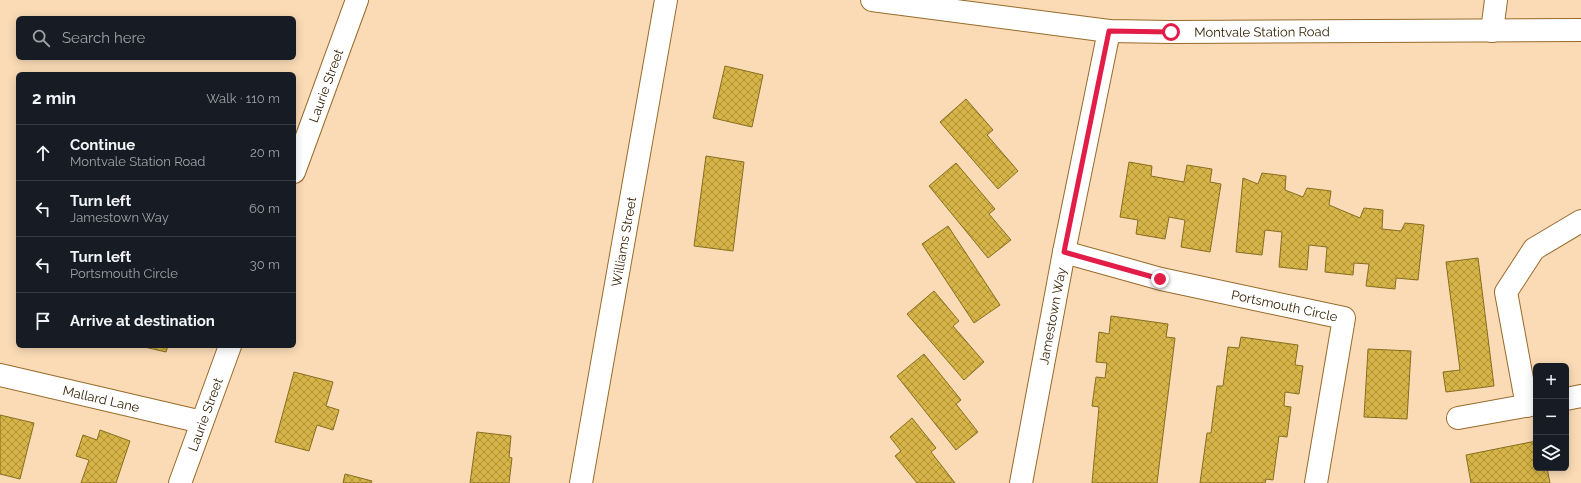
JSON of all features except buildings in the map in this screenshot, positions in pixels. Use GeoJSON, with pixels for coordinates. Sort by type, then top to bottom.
{"type":"FeatureCollection","features":[{"type":"Feature","properties":{"kind":"street","name":"Laurie Street"},"geometry":{"type":"LineString","coordinates":[[296,167],[357,0]]}},
{"type":"Feature","properties":{"kind":"street","name":"Williams Street"},"geometry":{"type":"LineString","coordinates":[[581,483],[666,0]]}},
{"type":"Feature","properties":{"kind":"street","name":"Montvale Station Road"},"geometry":{"type":"LineString","coordinates":[[872,0],[1109,31],[1581,30]]}},
{"type":"Feature","properties":{"kind":"street"},"geometry":{"type":"LineString","coordinates":[[1492,31],[1496,0]]}},
{"type":"Feature","properties":{"kind":"street","name":"Jamestown Way"},"geometry":{"type":"LineString","coordinates":[[1021,483],[1064,252],[1109,31]]}},
{"type":"Feature","properties":{"kind":"street"},"geometry":{"type":"LineString","coordinates":[[1458,418],[1532,405],[1506,292],[1534,249],[1581,221]]}},
{"type":"Feature","properties":{"kind":"street","name":"Portsmouth Circle"},"geometry":{"type":"LineString","coordinates":[[1064,252],[1160,279],[1344,318],[1316,483]]}},
{"type":"Feature","properties":{"kind":"street","name":"Laurie Street"},"geometry":{"type":"LineString","coordinates":[[180,483],[229,348]]}},
{"type":"Feature","properties":{"kind":"street","name":"Mallard Lane"},"geometry":{"type":"LineString","coordinates":[[0,375],[202,422]]}},
{"type":"Feature","properties":{"kind":"street"},"geometry":{"type":"LineString","coordinates":[[1569,398],[1581,396]]}},
{"type":"Feature","properties":{"kind":"route"},"geometry":{"type":"LineString","coordinates":[[1160,279],[1064,252],[1109,31],[1171,32]]}}]}
